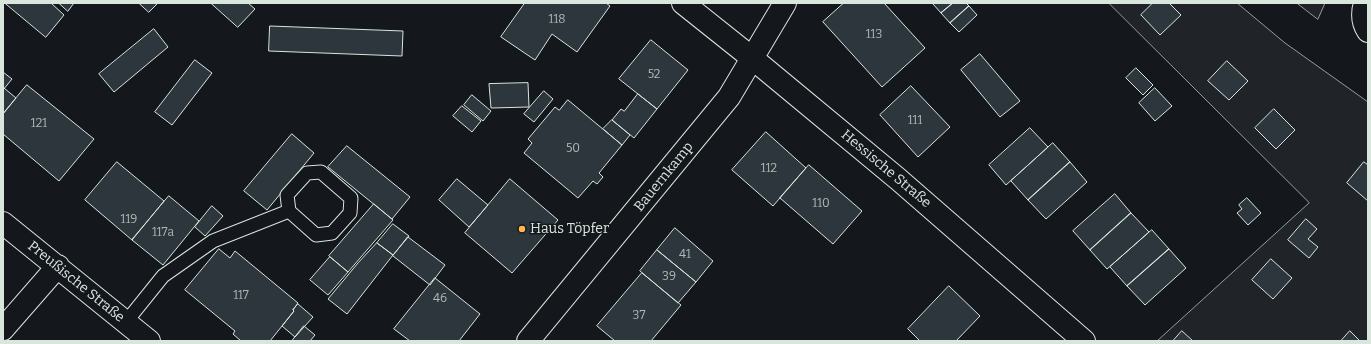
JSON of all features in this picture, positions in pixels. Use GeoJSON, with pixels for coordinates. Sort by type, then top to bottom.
{"type":"FeatureCollection","features":[{"type":"Feature","properties":{"kind":"street","name":"Hessische Straße"},"geometry":{"type":"LineString","coordinates":[[683,3],[898,179],[1084,341]]}},
{"type":"Feature","properties":{"kind":"street","name":"Bauernkamp"},"geometry":{"type":"LineString","coordinates":[[528,341],[729,97],[785,3]]}},
{"type":"Feature","properties":{"kind":"street"},"geometry":{"type":"LineString","coordinates":[[1365,3],[1363,10],[1364,25],[1368,31]]}},
{"type":"Feature","properties":{"kind":"street","name":"Preußische Straße"},"geometry":{"type":"LineString","coordinates":[[3,223],[149,341]]}},
{"type":"Feature","properties":{"kind":"street"},"geometry":{"type":"LineString","coordinates":[[3,329],[58,266]]}},
{"type":"Feature","properties":{"kind":"lane"},"geometry":{"type":"LineString","coordinates":[[321,172],[351,198],[350,213],[332,232],[316,235],[289,211],[287,195],[307,173],[321,172]]}},
{"type":"Feature","properties":{"kind":"lane"},"geometry":{"type":"LineString","coordinates":[[126,322],[163,276],[213,241],[289,211]]}},
{"type":"Feature","properties":{"kind":"shaded area"},"geometry":{"type":"Polygon","coordinates":[[[1109,3],[1237,3],[1285,43],[1368,102],[1368,341],[1157,341],[1309,203],[1109,3]]]}},
{"type":"Feature","properties":{"kind":"shaded area"},"geometry":{"type":"Polygon","coordinates":[[[1297,3],[1325,3],[1318,19],[1297,3]]]}},
{"type":"Feature","properties":{"kind":"building"},"geometry":{"type":"Polygon","coordinates":[[[5,3],[51,3],[64,15],[46,37],[5,3]]]}},
{"type":"Feature","properties":{"kind":"building"},"geometry":{"type":"Polygon","coordinates":[[[59,3],[74,3],[68,11],[59,3]]]}},
{"type":"Feature","properties":{"kind":"building"},"geometry":{"type":"Polygon","coordinates":[[[139,3],[158,3],[149,12],[139,3]]]}},
{"type":"Feature","properties":{"kind":"building"},"geometry":{"type":"Polygon","coordinates":[[[211,3],[248,3],[255,9],[238,27],[211,3]]]}},
{"type":"Feature","properties":{"kind":"building"},"geometry":{"type":"Polygon","coordinates":[[[525,3],[606,3],[610,6],[577,52],[552,34],[535,60],[501,37],[525,3]]]}},
{"type":"Feature","properties":{"kind":"building"},"geometry":{"type":"Polygon","coordinates":[[[844,3],[884,3],[925,48],[882,87],[823,22],[844,3]]]}},
{"type":"Feature","properties":{"kind":"building"},"geometry":{"type":"Polygon","coordinates":[[[953,3],[941,13],[933,4],[953,3]]]}},
{"type":"Feature","properties":{"kind":"building"},"geometry":{"type":"Polygon","coordinates":[[[953,3],[966,3],[969,6],[950,23],[941,13],[953,3]]]}},
{"type":"Feature","properties":{"kind":"building"},"geometry":{"type":"Polygon","coordinates":[[[1153,3],[1169,3],[1181,15],[1160,35],[1141,15],[1153,3]]]}},
{"type":"Feature","properties":{"kind":"building"},"geometry":{"type":"Polygon","coordinates":[[[969,6],[977,15],[959,32],[950,23],[969,6]]]}},
{"type":"Feature","properties":{"kind":"building"},"geometry":{"type":"Polygon","coordinates":[[[270,26],[403,31],[402,56],[269,51],[270,26]]]}},
{"type":"Feature","properties":{"kind":"building"},"geometry":{"type":"Polygon","coordinates":[[[154,29],[168,47],[114,92],[99,74],[154,29]]]}},
{"type":"Feature","properties":{"kind":"building"},"geometry":{"type":"Polygon","coordinates":[[[651,40],[688,70],[657,109],[619,79],[651,40]]]}},
{"type":"Feature","properties":{"kind":"building"},"geometry":{"type":"Polygon","coordinates":[[[980,54],[1020,101],[1000,117],[961,70],[980,54]]]}},
{"type":"Feature","properties":{"kind":"building"},"geometry":{"type":"Polygon","coordinates":[[[195,60],[212,73],[172,125],[155,112],[195,60]]]}},
{"type":"Feature","properties":{"kind":"building"},"geometry":{"type":"Polygon","coordinates":[[[1227,61],[1248,81],[1229,100],[1208,81],[1227,61]]]}},
{"type":"Feature","properties":{"kind":"building"},"geometry":{"type":"Polygon","coordinates":[[[1136,68],[1153,85],[1143,95],[1126,78],[1136,68]]]}},
{"type":"Feature","properties":{"kind":"building"},"geometry":{"type":"Polygon","coordinates":[[[3,72],[12,79],[3,90],[3,72]]]}},
{"type":"Feature","properties":{"kind":"building"},"geometry":{"type":"Polygon","coordinates":[[[528,83],[529,107],[491,108],[489,84],[528,83]]]}},
{"type":"Feature","properties":{"kind":"building"},"geometry":{"type":"Polygon","coordinates":[[[27,85],[94,139],[59,181],[3,134],[3,114],[27,85]]]}},
{"type":"Feature","properties":{"kind":"building"},"geometry":{"type":"Polygon","coordinates":[[[911,86],[950,127],[918,157],[880,115],[911,86]]]}},
{"type":"Feature","properties":{"kind":"building"},"geometry":{"type":"Polygon","coordinates":[[[4,88],[16,98],[3,114],[3,90],[4,88]]]}},
{"type":"Feature","properties":{"kind":"building"},"geometry":{"type":"Polygon","coordinates":[[[1155,88],[1172,106],[1155,121],[1139,103],[1155,88]]]}},
{"type":"Feature","properties":{"kind":"building"},"geometry":{"type":"Polygon","coordinates":[[[544,91],[553,99],[534,122],[524,114],[544,91]]]}},
{"type":"Feature","properties":{"kind":"building"},"geometry":{"type":"Polygon","coordinates":[[[638,94],[657,109],[634,138],[612,120],[621,109],[624,111],[638,94]]]}},
{"type":"Feature","properties":{"kind":"building"},"geometry":{"type":"Polygon","coordinates":[[[472,95],[491,111],[483,121],[464,105],[472,95]]]}},
{"type":"Feature","properties":{"kind":"building"},"geometry":{"type":"Polygon","coordinates":[[[568,100],[622,145],[599,173],[603,177],[597,184],[593,181],[578,198],[524,153],[532,143],[528,139],[555,107],[559,110],[568,100]]]}},
{"type":"Feature","properties":{"kind":"building"},"geometry":{"type":"Polygon","coordinates":[[[462,106],[481,121],[472,132],[453,116],[462,106]]]}},
{"type":"Feature","properties":{"kind":"building"},"geometry":{"type":"Polygon","coordinates":[[[1274,109],[1295,130],[1276,149],[1255,128],[1274,109]]]}},
{"type":"Feature","properties":{"kind":"building"},"geometry":{"type":"Polygon","coordinates":[[[612,120],[630,135],[622,145],[603,129],[612,120]]]}},
{"type":"Feature","properties":{"kind":"building"},"geometry":{"type":"Polygon","coordinates":[[[1030,128],[1048,147],[1006,185],[989,165],[1030,128]]]}},
{"type":"Feature","properties":{"kind":"building"},"geometry":{"type":"Polygon","coordinates":[[[766,132],[806,168],[773,206],[732,170],[766,132]]]}},
{"type":"Feature","properties":{"kind":"building"},"geometry":{"type":"Polygon","coordinates":[[[292,134],[314,153],[267,210],[244,191],[292,134]]]}},
{"type":"Feature","properties":{"kind":"building"},"geometry":{"type":"Polygon","coordinates":[[[1053,143],[1070,162],[1028,200],[1011,181],[1053,143]]]}},
{"type":"Feature","properties":{"kind":"building"},"geometry":{"type":"Polygon","coordinates":[[[347,146],[410,197],[392,219],[328,167],[347,146]]]}},
{"type":"Feature","properties":{"kind":"building"},"geometry":{"type":"Polygon","coordinates":[[[117,162],[164,201],[132,240],[85,200],[117,162]]]}},
{"type":"Feature","properties":{"kind":"building"},"geometry":{"type":"Polygon","coordinates":[[[1070,162],[1087,182],[1046,219],[1028,200],[1070,162]]]}},
{"type":"Feature","properties":{"kind":"building"},"geometry":{"type":"Polygon","coordinates":[[[1364,162],[1368,165],[1368,201],[1347,183],[1364,162]]]}},
{"type":"Feature","properties":{"kind":"building"},"geometry":{"type":"Polygon","coordinates":[[[809,165],[862,211],[833,244],[780,198],[809,165]]]}},
{"type":"Feature","properties":{"kind":"building"},"geometry":{"type":"Polygon","coordinates":[[[457,179],[488,205],[469,227],[439,200],[457,179]]]}},
{"type":"Feature","properties":{"kind":"building"},"geometry":{"type":"Polygon","coordinates":[[[510,179],[558,220],[512,273],[465,233],[510,179]]]}},
{"type":"Feature","properties":{"kind":"building"},"geometry":{"type":"Polygon","coordinates":[[[1115,194],[1131,213],[1090,250],[1073,231],[1115,194]]]}},
{"type":"Feature","properties":{"kind":"building"},"geometry":{"type":"Polygon","coordinates":[[[169,196],[199,221],[163,265],[132,240],[169,196]]]}},
{"type":"Feature","properties":{"kind":"building"},"geometry":{"type":"Polygon","coordinates":[[[1247,198],[1261,213],[1248,225],[1237,213],[1242,209],[1239,205],[1247,198]]]}},
{"type":"Feature","properties":{"kind":"building"},"geometry":{"type":"Polygon","coordinates":[[[374,204],[393,220],[348,272],[329,256],[374,204]]]}},
{"type":"Feature","properties":{"kind":"building"},"geometry":{"type":"Polygon","coordinates":[[[212,206],[223,216],[205,236],[195,227],[212,206]]]}},
{"type":"Feature","properties":{"kind":"building"},"geometry":{"type":"Polygon","coordinates":[[[1131,213],[1149,232],[1107,269],[1090,250],[1131,213]]]}},
{"type":"Feature","properties":{"kind":"building"},"geometry":{"type":"Polygon","coordinates":[[[1306,219],[1317,229],[1308,239],[1318,247],[1309,258],[1288,240],[1306,219]]]}},
{"type":"Feature","properties":{"kind":"building"},"geometry":{"type":"Polygon","coordinates":[[[393,224],[409,236],[393,255],[377,243],[393,224]]]}},
{"type":"Feature","properties":{"kind":"building"},"geometry":{"type":"Polygon","coordinates":[[[675,228],[713,261],[696,282],[657,250],[675,228]]]}},
{"type":"Feature","properties":{"kind":"building"},"geometry":{"type":"Polygon","coordinates":[[[1152,230],[1169,249],[1127,286],[1110,267],[1152,230]]]}},
{"type":"Feature","properties":{"kind":"building"},"geometry":{"type":"Polygon","coordinates":[[[408,237],[445,265],[430,285],[393,256],[408,237]]]}},
{"type":"Feature","properties":{"kind":"building"},"geometry":{"type":"Polygon","coordinates":[[[377,243],[393,255],[347,314],[328,299],[377,243]]]}},
{"type":"Feature","properties":{"kind":"building"},"geometry":{"type":"Polygon","coordinates":[[[219,249],[230,258],[235,251],[298,303],[293,310],[294,311],[270,341],[241,341],[233,334],[235,331],[185,290],[219,249]]]}},
{"type":"Feature","properties":{"kind":"building"},"geometry":{"type":"Polygon","coordinates":[[[1169,249],[1186,268],[1145,305],[1127,286],[1169,249]]]}},
{"type":"Feature","properties":{"kind":"building"},"geometry":{"type":"Polygon","coordinates":[[[657,250],[696,282],[678,303],[640,271],[657,250]]]}},
{"type":"Feature","properties":{"kind":"building"},"geometry":{"type":"Polygon","coordinates":[[[330,257],[348,272],[328,295],[310,280],[330,257]]]}},
{"type":"Feature","properties":{"kind":"building"},"geometry":{"type":"Polygon","coordinates":[[[1271,259],[1292,278],[1273,299],[1252,280],[1271,259]]]}},
{"type":"Feature","properties":{"kind":"building"},"geometry":{"type":"Polygon","coordinates":[[[642,273],[681,305],[651,341],[615,341],[597,326],[642,273]]]}},
{"type":"Feature","properties":{"kind":"building"},"geometry":{"type":"Polygon","coordinates":[[[435,278],[480,314],[459,341],[410,341],[394,329],[435,278]]]}},
{"type":"Feature","properties":{"kind":"building"},"geometry":{"type":"Polygon","coordinates":[[[949,286],[980,316],[956,341],[920,341],[908,329],[949,286]]]}},
{"type":"Feature","properties":{"kind":"building"},"geometry":{"type":"Polygon","coordinates":[[[298,304],[313,317],[295,337],[282,326],[298,304]]]}},
{"type":"Feature","properties":{"kind":"building"},"geometry":{"type":"Polygon","coordinates":[[[304,326],[315,335],[310,341],[292,341],[304,326]]]}},
{"type":"Feature","properties":{"kind":"building"},"geometry":{"type":"Polygon","coordinates":[[[1182,331],[1193,341],[1173,341],[1182,331]]]}},
{"type":"Feature","properties":{"kind":"building"},"geometry":{"type":"Polygon","coordinates":[[[1350,331],[1360,341],[1341,341],[1350,331]]]}},
{"type":"Feature","properties":{"kind":"place","name":"Haus Töpfer"},"geometry":{"type":"Point","coordinates":[522,229]}}]}
